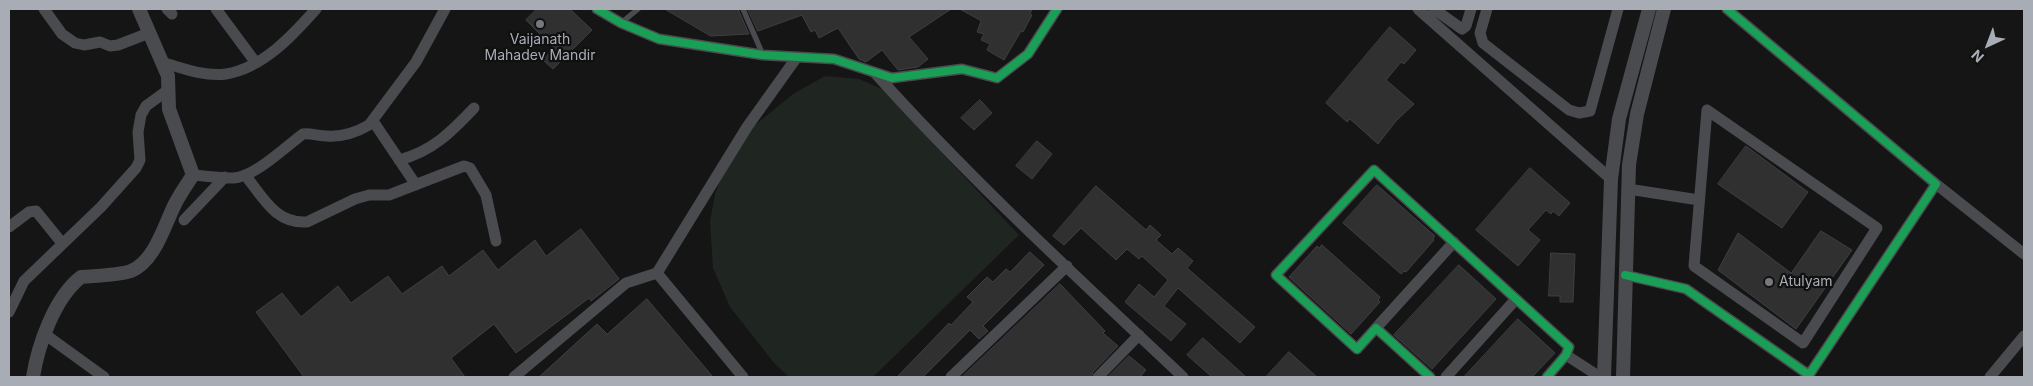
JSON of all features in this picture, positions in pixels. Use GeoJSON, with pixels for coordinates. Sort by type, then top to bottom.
{"type":"FeatureCollection","features":[{"type":"Feature","properties":{"kind":"street"},"geometry":{"type":"LineString","coordinates":[[44,9],[62,34],[75,43],[84,45],[100,42],[110,46],[118,45],[149,33]]}},
{"type":"Feature","properties":{"kind":"street"},"geometry":{"type":"LineString","coordinates":[[139,9],[168,76],[169,109],[193,174]]}},
{"type":"Feature","properties":{"kind":"street"},"geometry":{"type":"LineString","coordinates":[[216,9],[256,63]]}},
{"type":"Feature","properties":{"kind":"street"},"geometry":{"type":"LineString","coordinates":[[161,62],[191,71],[226,74],[256,63],[268,55],[298,29],[316,9]]}},
{"type":"Feature","properties":{"kind":"street"},"geometry":{"type":"LineString","coordinates":[[193,174],[234,178],[258,168],[303,134],[341,135],[362,129],[373,121],[416,62],[445,9]]}},
{"type":"Feature","properties":{"kind":"street"},"geometry":{"type":"LineString","coordinates":[[598,9],[621,24],[659,39],[763,55],[834,59],[892,78],[962,69],[997,78],[1028,54],[1057,9]]}},
{"type":"Feature","properties":{"kind":"street"},"geometry":{"type":"LineString","coordinates":[[1418,9],[1611,179]]}},
{"type":"Feature","properties":{"kind":"street"},"geometry":{"type":"LineString","coordinates":[[1434,9],[1462,29],[1466,26],[1470,9]]}},
{"type":"Feature","properties":{"kind":"street"},"geometry":{"type":"LineString","coordinates":[[1486,9],[1480,33],[1483,44],[1569,110],[1580,112],[1590,111],[1618,9]]}},
{"type":"Feature","properties":{"kind":"street"},"geometry":{"type":"LineString","coordinates":[[1604,377],[1611,179],[1619,119],[1649,9]]}},
{"type":"Feature","properties":{"kind":"street"},"geometry":{"type":"LineString","coordinates":[[1622,377],[1630,165],[1637,114],[1664,9]]}},
{"type":"Feature","properties":{"kind":"street"},"geometry":{"type":"LineString","coordinates":[[1727,9],[1936,184],[2024,254]]}},
{"type":"Feature","properties":{"kind":"street"},"geometry":{"type":"LineString","coordinates":[[514,377],[626,283],[657,273],[747,127],[798,57]]}},
{"type":"Feature","properties":{"kind":"street"},"geometry":{"type":"LineString","coordinates":[[874,72],[927,130],[1183,377]]}},
{"type":"Feature","properties":{"kind":"street"},"geometry":{"type":"LineString","coordinates":[[1517,98],[1528,78]]}},
{"type":"Feature","properties":{"kind":"street"},"geometry":{"type":"LineString","coordinates":[[9,312],[24,281],[101,207],[136,168],[140,160],[138,132],[141,115],[146,106],[168,90]]}},
{"type":"Feature","properties":{"kind":"street"},"geometry":{"type":"LineString","coordinates":[[399,160],[413,157],[447,137],[474,108]]}},
{"type":"Feature","properties":{"kind":"street"},"geometry":{"type":"LineString","coordinates":[[1707,110],[1877,228],[1803,342],[1694,266],[1699,200],[1707,110]]}},
{"type":"Feature","properties":{"kind":"street"},"geometry":{"type":"LineString","coordinates":[[373,121],[416,185]]}},
{"type":"Feature","properties":{"kind":"street"},"geometry":{"type":"LineString","coordinates":[[245,175],[276,214],[286,221],[298,223],[307,222],[363,196],[389,195],[464,166],[470,168],[486,195],[496,241]]}},
{"type":"Feature","properties":{"kind":"street"},"geometry":{"type":"LineString","coordinates":[[1454,242],[1357,349],[1276,276],[1374,170],[1454,242],[1569,347],[1566,355],[1547,377]]}},
{"type":"Feature","properties":{"kind":"street"},"geometry":{"type":"LineString","coordinates":[[33,377],[37,356],[54,311],[74,282],[80,277],[130,271],[149,256],[175,203],[193,174]]}},
{"type":"Feature","properties":{"kind":"street"},"geometry":{"type":"LineString","coordinates":[[184,220],[225,177]]}},
{"type":"Feature","properties":{"kind":"street"},"geometry":{"type":"LineString","coordinates":[[1625,275],[1686,289],[1809,375],[1936,184]]}},
{"type":"Feature","properties":{"kind":"street"},"geometry":{"type":"LineString","coordinates":[[1628,189],[1699,200]]}},
{"type":"Feature","properties":{"kind":"street"},"geometry":{"type":"LineString","coordinates":[[9,227],[29,212],[36,211],[62,244]]}},
{"type":"Feature","properties":{"kind":"street"},"geometry":{"type":"LineString","coordinates":[[951,377],[1067,266]]}},
{"type":"Feature","properties":{"kind":"street"},"geometry":{"type":"LineString","coordinates":[[657,273],[743,377]]}},
{"type":"Feature","properties":{"kind":"street"},"geometry":{"type":"LineString","coordinates":[[1446,377],[1516,299]]}},
{"type":"Feature","properties":{"kind":"street"},"geometry":{"type":"LineString","coordinates":[[1376,328],[1430,377]]}},
{"type":"Feature","properties":{"kind":"street"},"geometry":{"type":"LineString","coordinates":[[46,335],[104,377]]}},
{"type":"Feature","properties":{"kind":"street"},"geometry":{"type":"LineString","coordinates":[[1098,377],[1139,335]]}},
{"type":"Feature","properties":{"kind":"street"},"geometry":{"type":"LineString","coordinates":[[1990,377],[2024,336]]}},
{"type":"Feature","properties":{"kind":"street"},"geometry":{"type":"LineString","coordinates":[[1566,355],[1600,377]]}},
{"type":"Feature","properties":{"kind":"lane"},"geometry":{"type":"LineString","coordinates":[[621,24],[638,9]]}},
{"type":"Feature","properties":{"kind":"lane"},"geometry":{"type":"LineString","coordinates":[[743,9],[763,55]]}},
{"type":"Feature","properties":{"kind":"shaded area"},"geometry":{"type":"Polygon","coordinates":[[[825,76],[859,79],[882,89],[1019,235],[873,377],[789,377],[775,364],[730,307],[713,268],[710,221],[715,194],[733,143],[793,94],[825,76]]]}},
{"type":"Feature","properties":{"kind":"building"},"geometry":{"type":"Polygon","coordinates":[[[537,9],[570,9],[592,30],[553,69],[543,60],[554,48],[526,20],[537,9]]]}},
{"type":"Feature","properties":{"kind":"building"},"geometry":{"type":"Polygon","coordinates":[[[665,9],[738,9],[749,34],[711,36],[665,9]]]}},
{"type":"Feature","properties":{"kind":"building"},"geometry":{"type":"Polygon","coordinates":[[[748,9],[951,9],[909,37],[928,59],[918,67],[898,70],[882,50],[866,62],[859,59],[838,28],[819,38],[815,30],[811,32],[802,15],[758,31],[748,9]]]}},
{"type":"Feature","properties":{"kind":"building"},"geometry":{"type":"Polygon","coordinates":[[[960,9],[1032,9],[1030,14],[1032,15],[1004,60],[987,50],[990,44],[981,40],[984,34],[977,32],[981,21],[960,9]]]}},
{"type":"Feature","properties":{"kind":"building"},"geometry":{"type":"Polygon","coordinates":[[[1390,27],[1416,50],[1404,64],[1401,62],[1386,80],[1414,104],[1396,121],[1378,144],[1350,119],[1347,122],[1326,103],[1390,27]]]}},
{"type":"Feature","properties":{"kind":"building"},"geometry":{"type":"Polygon","coordinates":[[[980,100],[992,113],[974,130],[961,118],[980,100]]]}},
{"type":"Feature","properties":{"kind":"building"},"geometry":{"type":"Polygon","coordinates":[[[1037,141],[1052,154],[1032,179],[1016,166],[1037,141]]]}},
{"type":"Feature","properties":{"kind":"building"},"geometry":{"type":"Polygon","coordinates":[[[1746,146],[1808,192],[1782,228],[1718,184],[1746,146]]]}},
{"type":"Feature","properties":{"kind":"building"},"geometry":{"type":"Polygon","coordinates":[[[1530,168],[1570,203],[1559,216],[1553,211],[1551,214],[1546,210],[1528,230],[1540,240],[1518,266],[1476,230],[1530,168]]]}},
{"type":"Feature","properties":{"kind":"building"},"geometry":{"type":"Polygon","coordinates":[[[1377,185],[1435,236],[1434,240],[1406,272],[1404,271],[1401,274],[1343,223],[1377,185]]]}},
{"type":"Feature","properties":{"kind":"building"},"geometry":{"type":"Polygon","coordinates":[[[1096,186],[1146,230],[1150,225],[1161,235],[1156,240],[1172,254],[1178,248],[1193,261],[1187,268],[1255,327],[1240,343],[1178,288],[1164,306],[1186,324],[1171,341],[1125,302],[1139,284],[1154,297],[1168,280],[1142,256],[1139,259],[1127,249],[1116,260],[1081,228],[1064,245],[1053,236],[1096,186]]]}},
{"type":"Feature","properties":{"kind":"building"},"geometry":{"type":"Polygon","coordinates":[[[581,229],[619,279],[591,301],[589,298],[516,353],[494,324],[451,358],[465,377],[304,377],[256,312],[282,293],[301,317],[338,286],[351,303],[388,276],[402,294],[442,266],[449,276],[483,250],[498,270],[535,240],[546,256],[581,229]]]}},
{"type":"Feature","properties":{"kind":"building","name":"Atulyam"},"geometry":{"type":"Polygon","coordinates":[[[1821,231],[1852,250],[1796,329],[1718,270],[1738,233],[1791,273],[1821,231]]]}},
{"type":"Feature","properties":{"kind":"building"},"geometry":{"type":"Polygon","coordinates":[[[1322,245],[1380,297],[1378,300],[1380,302],[1351,334],[1289,277],[1317,246],[1319,248],[1322,245]]]}},
{"type":"Feature","properties":{"kind":"building"},"geometry":{"type":"Polygon","coordinates":[[[1030,252],[1044,265],[983,326],[988,331],[979,339],[970,330],[923,377],[897,377],[949,323],[951,325],[973,302],[967,297],[987,277],[993,282],[1006,269],[1010,272],[1030,252]]]}},
{"type":"Feature","properties":{"kind":"building"},"geometry":{"type":"Polygon","coordinates":[[[1551,253],[1575,254],[1573,302],[1560,302],[1560,296],[1549,296],[1551,253]]]}},
{"type":"Feature","properties":{"kind":"building"},"geometry":{"type":"Polygon","coordinates":[[[1459,265],[1496,299],[1432,369],[1394,335],[1459,265]]]}},
{"type":"Feature","properties":{"kind":"building"},"geometry":{"type":"Polygon","coordinates":[[[1060,284],[1105,331],[1103,333],[1118,346],[1093,372],[1091,377],[962,377],[1060,284]]]}},
{"type":"Feature","properties":{"kind":"building"},"geometry":{"type":"Polygon","coordinates":[[[647,299],[713,377],[539,377],[597,324],[607,334],[647,299]]]}},
{"type":"Feature","properties":{"kind":"building"},"geometry":{"type":"Polygon","coordinates":[[[1518,319],[1555,353],[1532,377],[1464,377],[1518,319]]]}},
{"type":"Feature","properties":{"kind":"building"},"geometry":{"type":"Polygon","coordinates":[[[1203,338],[1246,377],[1212,377],[1187,355],[1203,338]]]}},
{"type":"Feature","properties":{"kind":"building"},"geometry":{"type":"Polygon","coordinates":[[[1289,352],[1317,377],[1266,377],[1289,352]]]}},
{"type":"Feature","properties":{"kind":"building"},"geometry":{"type":"Polygon","coordinates":[[[1129,356],[1146,370],[1140,377],[1108,377],[1129,356]]]}},
{"type":"Feature","properties":{"kind":"cycle path"},"geometry":{"type":"LineString","coordinates":[[597,9],[621,23],[659,39],[763,55],[834,59],[892,78],[962,69],[997,78],[1028,54],[1057,9]]}},
{"type":"Feature","properties":{"kind":"cycle path"},"geometry":{"type":"LineString","coordinates":[[1625,275],[1686,289],[1809,375],[1936,184],[1727,9]]}},
{"type":"Feature","properties":{"kind":"cycle path"},"geometry":{"type":"LineString","coordinates":[[1430,377],[1376,328],[1357,349],[1276,275],[1374,170],[1569,347],[1566,355],[1547,377]]}},
{"type":"Feature","properties":{"kind":"place","name":"Vaijanath Mahadev Mandir"},"geometry":{"type":"Point","coordinates":[540,24]}},
{"type":"Feature","properties":{"kind":"place","name":"Atulyam"},"geometry":{"type":"Point","coordinates":[1769,282]}}]}
